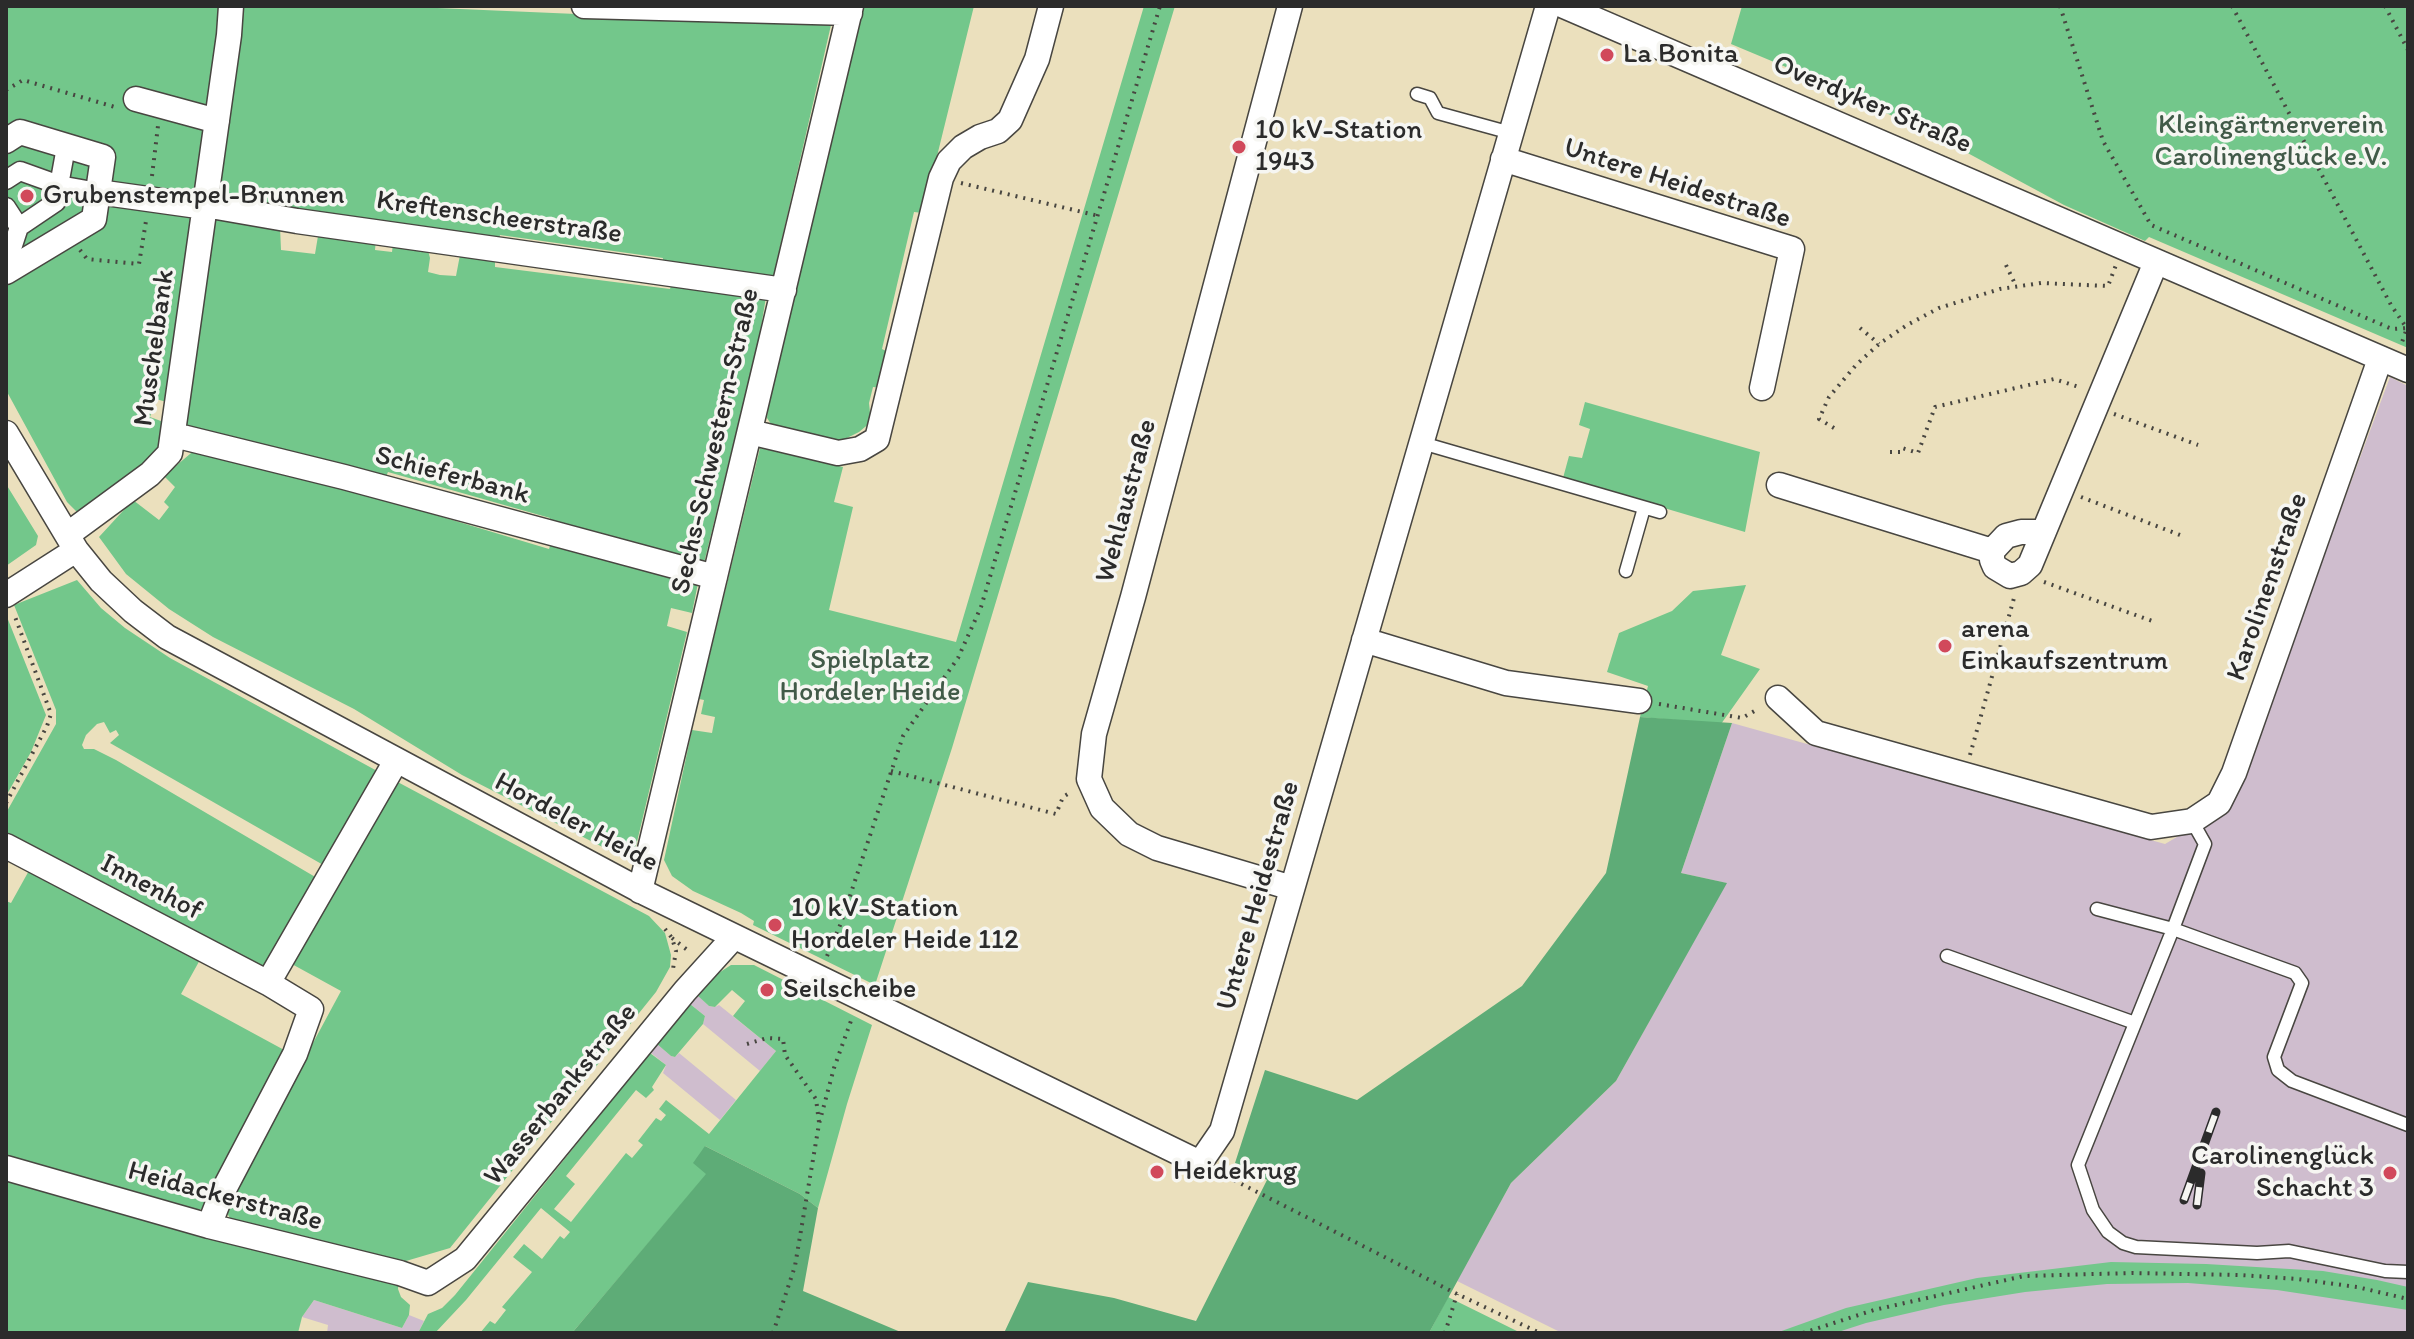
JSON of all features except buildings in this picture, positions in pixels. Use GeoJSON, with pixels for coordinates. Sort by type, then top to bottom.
{"type":"FeatureCollection","features":[{"type":"Feature","properties":{"kind":"street","name":"Muschelbank"},"geometry":{"type":"LineString","coordinates":[[8,601],[170,453],[231,6]]}},
{"type":"Feature","properties":{"kind":"street"},"geometry":{"type":"LineString","coordinates":[[584,6],[850,10]]}},
{"type":"Feature","properties":{"kind":"street"},"geometry":{"type":"LineString","coordinates":[[750,432],[838,453],[860,449],[877,439],[941,178],[949,161],[963,147],[998,131],[1010,120],[1037,59],[1051,6]]}},
{"type":"Feature","properties":{"kind":"street","name":"Wehlaustraße"},"geometry":{"type":"LineString","coordinates":[[1089,779],[1094,734],[1290,6]]}},
{"type":"Feature","properties":{"kind":"street","name":"Untere Heidestraße"},"geometry":{"type":"LineString","coordinates":[[1200,1163],[1222,1131],[1548,6]]}},
{"type":"Feature","properties":{"kind":"street","name":"Overdyker Straße"},"geometry":{"type":"LineString","coordinates":[[1564,6],[2408,370]]}},
{"type":"Feature","properties":{"kind":"street","name":"Sechs-Schwestern-Straße"},"geometry":{"type":"LineString","coordinates":[[642,892],[850,10]]}},
{"type":"Feature","properties":{"kind":"street"},"geometry":{"type":"LineString","coordinates":[[126,104],[217,121]]}},
{"type":"Feature","properties":{"kind":"street"},"geometry":{"type":"LineString","coordinates":[[6,141],[20,132],[103,157],[94,219],[6,270]]}},
{"type":"Feature","properties":{"kind":"street"},"geometry":{"type":"LineString","coordinates":[[6,270],[19,227],[56,202],[66,147]]}},
{"type":"Feature","properties":{"kind":"street","name":"Untere Heidestraße"},"geometry":{"type":"LineString","coordinates":[[1503,159],[1792,249],[1762,388]]}},
{"type":"Feature","properties":{"kind":"street"},"geometry":{"type":"LineString","coordinates":[[7,177],[20,171],[59,185],[98,192]]}},
{"type":"Feature","properties":{"kind":"street","name":"Kreftenscheerstraße"},"geometry":{"type":"LineString","coordinates":[[98,192],[784,290]]}},
{"type":"Feature","properties":{"kind":"street"},"geometry":{"type":"LineString","coordinates":[[6,207],[19,227]]}},
{"type":"Feature","properties":{"kind":"street"},"geometry":{"type":"LineString","coordinates":[[49,208],[69,235]]}},
{"type":"Feature","properties":{"kind":"street"},"geometry":{"type":"LineString","coordinates":[[2043,532],[2006,536],[1992,551],[1992,560],[2000,572],[2010,576],[2021,573],[2030,565],[2156,262]]}},
{"type":"Feature","properties":{"kind":"street","name":"Karolinenstraße"},"geometry":{"type":"LineString","coordinates":[[2192,821],[2219,803],[2234,773],[2380,359]]}},
{"type":"Feature","properties":{"kind":"street","name":"Hordeler Heide"},"geometry":{"type":"LineString","coordinates":[[6,433],[72,543],[112,591],[167,637],[642,892],[1200,1163]]}},
{"type":"Feature","properties":{"kind":"street","name":"Schieferbank"},"geometry":{"type":"LineString","coordinates":[[174,435],[344,477],[715,577]]}},
{"type":"Feature","properties":{"kind":"street"},"geometry":{"type":"LineString","coordinates":[[1779,485],[1992,551]]}},
{"type":"Feature","properties":{"kind":"street"},"geometry":{"type":"LineString","coordinates":[[1364,640],[1506,683],[1639,701]]}},
{"type":"Feature","properties":{"kind":"street"},"geometry":{"type":"LineString","coordinates":[[1778,698],[1816,733],[2151,827],[2192,821]]}},
{"type":"Feature","properties":{"kind":"street"},"geometry":{"type":"LineString","coordinates":[[268,983],[396,761]]}},
{"type":"Feature","properties":{"kind":"street"},"geometry":{"type":"LineString","coordinates":[[1089,779],[1102,808],[1129,834],[1157,848],[1292,888]]}},
{"type":"Feature","properties":{"kind":"street","name":"Innenhof"},"geometry":{"type":"LineString","coordinates":[[6,846],[268,983],[311,1009],[295,1054],[221,1195],[209,1226]]}},
{"type":"Feature","properties":{"kind":"street","name":"Wasserbankstraße"},"geometry":{"type":"LineString","coordinates":[[428,1283],[465,1259],[685,991],[733,938]]}},
{"type":"Feature","properties":{"kind":"street","name":"Heidackerstraße"},"geometry":{"type":"LineString","coordinates":[[6,1168],[209,1226],[400,1273],[428,1283]]}},
{"type":"Feature","properties":{"kind":"lane"},"geometry":{"type":"LineString","coordinates":[[1417,94],[1430,98],[1438,113],[1511,133]]}},
{"type":"Feature","properties":{"kind":"lane"},"geometry":{"type":"LineString","coordinates":[[1422,443],[1660,512]]}},
{"type":"Feature","properties":{"kind":"lane"},"geometry":{"type":"LineString","coordinates":[[1626,571],[1644,508]]}},
{"type":"Feature","properties":{"kind":"lane"},"geometry":{"type":"LineString","coordinates":[[2192,821],[2205,844],[2078,1165],[2093,1210],[2108,1232],[2123,1243],[2136,1247],[2257,1253],[2289,1251],[2385,1271],[2408,1272]]}},
{"type":"Feature","properties":{"kind":"lane"},"geometry":{"type":"LineString","coordinates":[[2097,909],[2173,929],[2295,973],[2302,983],[2274,1057],[2278,1070],[2292,1081],[2408,1125]]}},
{"type":"Feature","properties":{"kind":"lane"},"geometry":{"type":"LineString","coordinates":[[1947,956],[2135,1023]]}},
{"type":"Feature","properties":{"kind":"path"},"geometry":{"type":"LineString","coordinates":[[818,977],[841,923],[903,736],[958,658],[981,607],[1160,6]]}},
{"type":"Feature","properties":{"kind":"path"},"geometry":{"type":"LineString","coordinates":[[2060,6],[2103,141],[2151,225],[2392,329],[2407,330]]}},
{"type":"Feature","properties":{"kind":"path"},"geometry":{"type":"LineString","coordinates":[[2232,6],[2407,330]]}},
{"type":"Feature","properties":{"kind":"path"},"geometry":{"type":"LineString","coordinates":[[2385,6],[2408,50]]}},
{"type":"Feature","properties":{"kind":"path"},"geometry":{"type":"LineString","coordinates":[[6,90],[23,80],[126,104]]}},
{"type":"Feature","properties":{"kind":"path"},"geometry":{"type":"LineString","coordinates":[[941,178],[1099,216]]}},
{"type":"Feature","properties":{"kind":"path"},"geometry":{"type":"LineString","coordinates":[[1834,428],[1819,419],[1829,397],[1879,344],[1939,308],[1970,297],[2016,286],[2066,282],[2108,286],[2122,248]]}},
{"type":"Feature","properties":{"kind":"path"},"geometry":{"type":"LineString","coordinates":[[2006,265],[2016,286]]}},
{"type":"Feature","properties":{"kind":"path"},"geometry":{"type":"LineString","coordinates":[[1860,328],[1879,344]]}},
{"type":"Feature","properties":{"kind":"path"},"geometry":{"type":"LineString","coordinates":[[1890,452],[1900,452],[1902,448],[1918,453],[1935,407],[2054,379],[2198,445]]}},
{"type":"Feature","properties":{"kind":"path"},"geometry":{"type":"LineString","coordinates":[[2060,489],[2180,535]]}},
{"type":"Feature","properties":{"kind":"path"},"geometry":{"type":"LineString","coordinates":[[1964,776],[2021,573],[2155,622]]}},
{"type":"Feature","properties":{"kind":"path"},"geometry":{"type":"LineString","coordinates":[[6,803],[51,714],[8,601]]}},
{"type":"Feature","properties":{"kind":"path"},"geometry":{"type":"LineString","coordinates":[[1639,701],[1742,718],[1778,698]]}},
{"type":"Feature","properties":{"kind":"path"},"geometry":{"type":"LineString","coordinates":[[891,771],[1056,814],[1063,797],[1089,779]]}},
{"type":"Feature","properties":{"kind":"path"},"geometry":{"type":"LineString","coordinates":[[642,892],[672,938],[676,951],[672,974]]}},
{"type":"Feature","properties":{"kind":"path"},"geometry":{"type":"LineString","coordinates":[[773,1333],[795,1266],[819,1124],[834,1068],[859,997]]}},
{"type":"Feature","properties":{"kind":"path"},"geometry":{"type":"LineString","coordinates":[[747,1044],[767,1038],[783,1039],[785,1055],[816,1099],[819,1124]]}},
{"type":"Feature","properties":{"kind":"path"},"geometry":{"type":"LineString","coordinates":[[1200,1163],[1540,1333]]}},
{"type":"Feature","properties":{"kind":"path"},"geometry":{"type":"LineString","coordinates":[[1803,1333],[1874,1310],[2024,1276],[2132,1273],[2240,1275],[2327,1283],[2408,1299]]}},
{"type":"Feature","properties":{"kind":"path"},"geometry":{"type":"LineString","coordinates":[[1445,1333],[1457,1294]]}},
{"type":"Feature","properties":{"kind":"shaded area"},"geometry":{"type":"Polygon","coordinates":[[[2390,377],[2408,386],[2408,1333],[1562,1333],[1457,1281],[1511,1183],[1616,1081],[1726,883],[1681,873],[1732,723],[2165,844],[2231,805],[2390,377]]]}},
{"type":"Feature","properties":{"kind":"shaded area"},"geometry":{"type":"Polygon","coordinates":[[[689,987],[709,1006],[719,1005],[776,1051],[760,1071],[703,1024],[705,1016],[690,1004],[689,987]]]}},
{"type":"Feature","properties":{"kind":"shaded area"},"geometry":{"type":"Polygon","coordinates":[[[648,1036],[671,1056],[679,1053],[736,1100],[720,1120],[663,1073],[666,1065],[641,1045],[648,1036]]]}},
{"type":"Feature","properties":{"kind":"shaded area"},"geometry":{"type":"Polygon","coordinates":[[[314,1300],[402,1328],[409,1315],[424,1321],[418,1333],[327,1333],[328,1325],[302,1317],[314,1300]]]}},
{"type":"Feature","properties":{"kind":"green space"},"geometry":{"type":"Polygon","coordinates":[[[6,6],[224,6],[212,111],[141,88],[136,99],[208,128],[170,403],[156,399],[150,417],[169,424],[162,453],[82,517],[67,502],[6,390],[6,6]]]}},
{"type":"Feature","properties":{"kind":"green space"},"geometry":{"type":"Polygon","coordinates":[[[238,6],[391,6],[831,25],[772,282],[662,266],[663,258],[500,235],[498,243],[215,199],[238,6]]]}},
{"type":"Feature","properties":{"kind":"green space"},"geometry":{"type":"Polygon","coordinates":[[[864,6],[974,6],[923,213],[914,212],[882,349],[890,353],[882,388],[873,387],[869,403],[871,422],[843,440],[832,440],[773,427],[767,418],[864,6]]]}},
{"type":"Feature","properties":{"kind":"green space","name":"Spielplatz Hordeler Heide"},"geometry":{"type":"Polygon","coordinates":[[[1144,6],[1175,6],[952,748],[875,985],[753,925],[754,921],[741,913],[693,891],[672,876],[664,860],[692,730],[712,733],[715,717],[701,714],[704,700],[699,699],[760,448],[843,467],[834,502],[853,507],[829,610],[956,642],[1144,6]]]}},
{"type":"Feature","properties":{"kind":"green space","name":"Kleingärtnerverein Carolinenglück e.V."},"geometry":{"type":"Polygon","coordinates":[[[1742,6],[2408,6],[2408,348],[2149,237],[2145,241],[2064,205],[1949,143],[1817,80],[1731,44],[1742,6]]]}},
{"type":"Feature","properties":{"kind":"green space"},"geometry":{"type":"Polygon","coordinates":[[[210,217],[280,227],[281,250],[315,254],[319,230],[376,239],[375,250],[392,252],[393,243],[427,247],[430,258],[428,272],[440,275],[456,276],[460,255],[495,259],[495,267],[670,289],[672,282],[766,297],[759,339],[703,567],[550,526],[550,518],[388,472],[384,481],[186,425],[183,421],[210,217]]]}},
{"type":"Feature","properties":{"kind":"green space"},"geometry":{"type":"Polygon","coordinates":[[[1585,402],[1760,452],[1745,532],[1563,478],[1569,456],[1582,458],[1590,429],[1579,425],[1585,402]]]}},
{"type":"Feature","properties":{"kind":"green space"},"geometry":{"type":"Polygon","coordinates":[[[197,448],[319,480],[549,549],[552,540],[698,583],[692,613],[671,608],[667,626],[687,632],[636,846],[624,858],[462,775],[354,709],[213,637],[169,609],[126,574],[99,537],[133,500],[159,520],[169,507],[164,502],[175,487],[164,476],[197,448]]]}},
{"type":"Feature","properties":{"kind":"green space"},"geometry":{"type":"Polygon","coordinates":[[[6,484],[38,536],[36,545],[6,566],[6,484]]]}},
{"type":"Feature","properties":{"kind":"green space"},"geometry":{"type":"Polygon","coordinates":[[[77,580],[101,608],[170,658],[379,772],[325,866],[110,743],[119,735],[116,730],[110,733],[104,722],[97,724],[86,735],[82,745],[84,749],[94,749],[116,760],[317,878],[267,970],[6,837],[6,813],[56,724],[56,710],[14,605],[77,580]]]}},
{"type":"Feature","properties":{"kind":"green space"},"geometry":{"type":"Polygon","coordinates":[[[1746,585],[1721,655],[1760,669],[1721,724],[1640,717],[1648,686],[1607,672],[1619,633],[1672,611],[1693,591],[1746,585]]]}},
{"type":"Feature","properties":{"kind":"green space"},"geometry":{"type":"Polygon","coordinates":[[[7,617],[46,715],[31,752],[6,796],[7,617]]]}},
{"type":"Feature","properties":{"kind":"green space"},"geometry":{"type":"Polygon","coordinates":[[[1640,717],[1732,723],[1681,873],[1727,883],[1616,1081],[1511,1183],[1429,1333],[1004,1333],[1028,1282],[1114,1298],[1196,1321],[1267,1180],[1235,1163],[1265,1070],[1357,1100],[1522,986],[1606,873],[1640,717]]]}},
{"type":"Feature","properties":{"kind":"green space"},"geometry":{"type":"Polygon","coordinates":[[[392,779],[649,916],[665,933],[671,955],[670,967],[656,992],[450,1248],[406,1261],[231,1220],[224,1208],[341,991],[290,963],[392,779]]]}},
{"type":"Feature","properties":{"kind":"green space"},"geometry":{"type":"Polygon","coordinates":[[[31,867],[201,958],[181,994],[286,1051],[203,1208],[197,1211],[6,1156],[6,901],[11,903],[31,867]]]}},
{"type":"Feature","properties":{"kind":"green space"},"geometry":{"type":"Polygon","coordinates":[[[731,965],[754,965],[872,1025],[818,1208],[800,1194],[705,1146],[707,1174],[572,1333],[480,1333],[490,1321],[495,1324],[506,1310],[502,1307],[532,1272],[513,1257],[524,1244],[542,1259],[560,1236],[564,1239],[570,1232],[541,1208],[435,1333],[418,1333],[428,1314],[442,1308],[455,1295],[650,1053],[666,1065],[652,1087],[654,1090],[646,1098],[636,1090],[566,1176],[575,1184],[554,1209],[571,1222],[626,1153],[632,1158],[643,1145],[638,1141],[656,1118],[661,1121],[666,1115],[659,1109],[666,1100],[709,1134],[776,1051],[733,1016],[745,1001],[732,990],[715,1007],[709,1006],[697,995],[714,976],[731,965]]]}},
{"type":"Feature","properties":{"kind":"green space"},"geometry":{"type":"Polygon","coordinates":[[[690,1004],[705,1016],[703,1024],[675,1057],[671,1056],[657,1044],[690,1004]]]}},
{"type":"Feature","properties":{"kind":"green space"},"geometry":{"type":"Polygon","coordinates":[[[705,1146],[800,1194],[818,1208],[803,1291],[903,1333],[572,1333],[706,1174],[693,1163],[705,1146]]]}},
{"type":"Feature","properties":{"kind":"green space"},"geometry":{"type":"Polygon","coordinates":[[[6,1176],[74,1200],[399,1279],[401,1297],[410,1305],[409,1315],[402,1328],[314,1300],[302,1317],[298,1333],[6,1332],[6,1176]]]}},
{"type":"Feature","properties":{"kind":"green space"},"geometry":{"type":"Polygon","coordinates":[[[2111,1262],[2323,1271],[2408,1287],[2408,1310],[2277,1290],[2188,1283],[2107,1284],[2025,1292],[1944,1305],[1835,1333],[1776,1333],[1846,1308],[1977,1278],[2111,1262]]]}},
{"type":"Feature","properties":{"kind":"green space"},"geometry":{"type":"Polygon","coordinates":[[[1448,1297],[1521,1333],[1429,1333],[1448,1297]]]}},
{"type":"Feature","properties":{"kind":"railway"},"geometry":{"type":"LineString","coordinates":[[2184,1200],[2216,1112]]}},
{"type":"Feature","properties":{"kind":"railway"},"geometry":{"type":"LineString","coordinates":[[2197,1205],[2201,1173]]}},
{"type":"Feature","properties":{"kind":"place","name":"La Bonita"},"geometry":{"type":"Point","coordinates":[1607,55]}},
{"type":"Feature","properties":{"kind":"place","name":"10 kV-Station 1943"},"geometry":{"type":"Point","coordinates":[1239,147]}},
{"type":"Feature","properties":{"kind":"place","name":"Grubenstempel-Brunnen"},"geometry":{"type":"Point","coordinates":[27,196]}},
{"type":"Feature","properties":{"kind":"place","name":"arena Einkaufszentrum"},"geometry":{"type":"Point","coordinates":[1945,646]}},
{"type":"Feature","properties":{"kind":"place","name":"10 kV-Station Hordeler Heide 112"},"geometry":{"type":"Point","coordinates":[775,925]}},
{"type":"Feature","properties":{"kind":"place","name":"Seilscheibe"},"geometry":{"type":"Point","coordinates":[767,990]}},
{"type":"Feature","properties":{"kind":"place","name":"Heidekrug"},"geometry":{"type":"Point","coordinates":[1157,1172]}},
{"type":"Feature","properties":{"kind":"place","name":"Carolinenglück Schacht 3"},"geometry":{"type":"Point","coordinates":[2390,1173]}}]}
